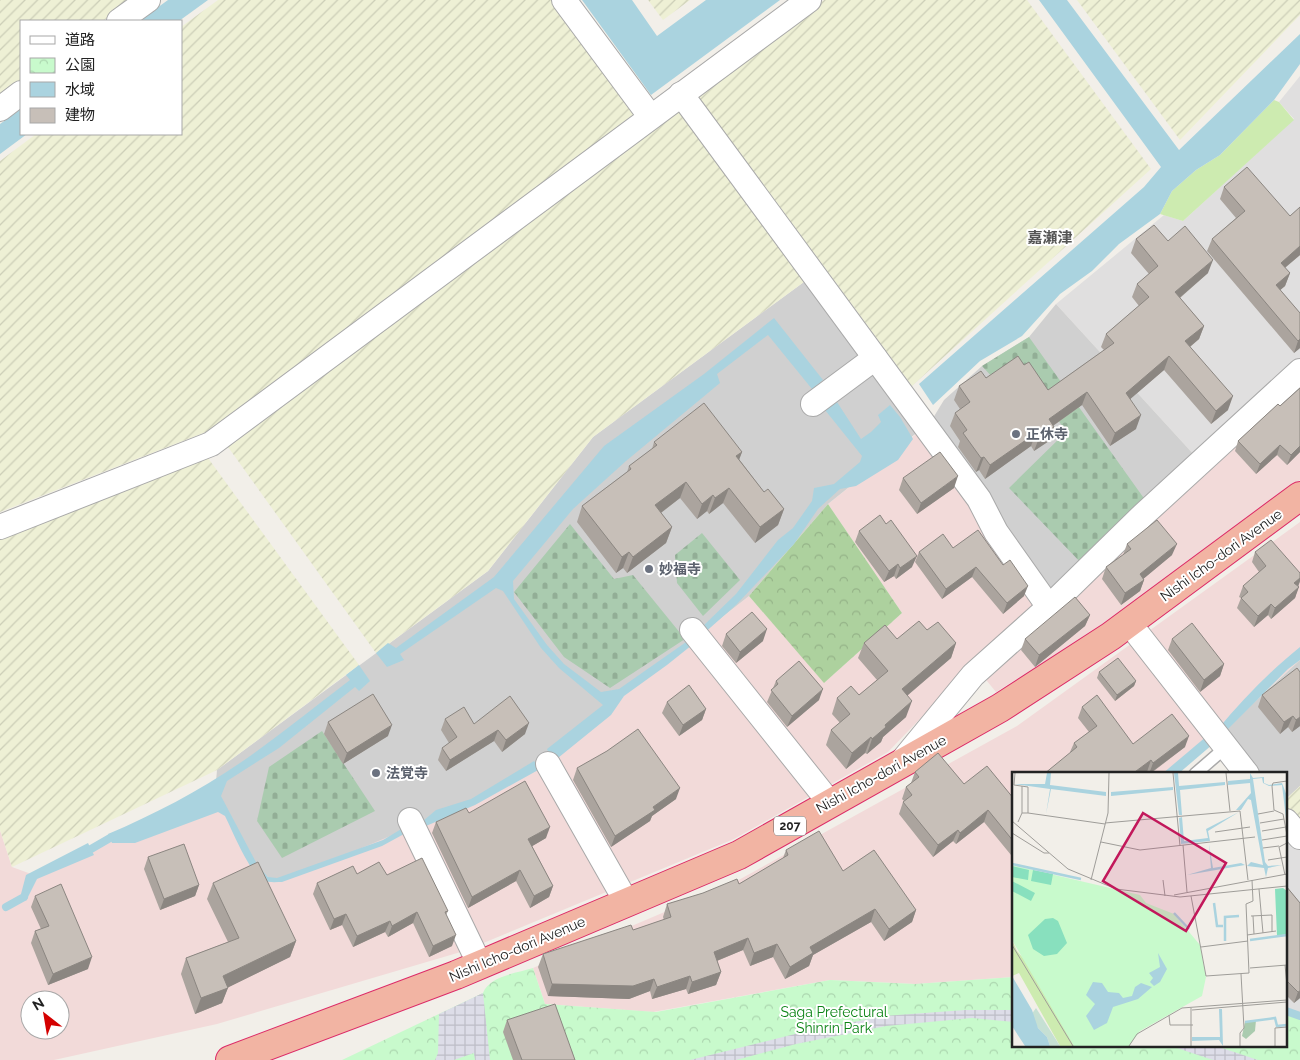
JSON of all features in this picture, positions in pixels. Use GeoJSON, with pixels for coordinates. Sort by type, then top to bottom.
{"type":"FeatureCollection","features":[{"type":"Feature","properties":{"kind":"highway","name":"Nishi Icho-dori Avenue"},"geometry":{"type":"LineString","coordinates":[[230,1060],[456,975],[738,855],[1000,708],[1129,623],[1300,496]]}},
{"type":"Feature","properties":{"kind":"street"},"geometry":{"type":"LineString","coordinates":[[120,20],[148,0]]}},
{"type":"Feature","properties":{"kind":"street"},"geometry":{"type":"LineString","coordinates":[[564,0],[650,116]]}},
{"type":"Feature","properties":{"kind":"street"},"geometry":{"type":"LineString","coordinates":[[0,527],[211,444],[650,116],[809,0]]}},
{"type":"Feature","properties":{"kind":"street"},"geometry":{"type":"LineString","coordinates":[[0,109],[20,94]]}},
{"type":"Feature","properties":{"kind":"street"},"geometry":{"type":"LineString","coordinates":[[680,94],[979,499],[996,532],[1049,607]]}},
{"type":"Feature","properties":{"kind":"street"},"geometry":{"type":"LineString","coordinates":[[813,404],[875,358]]}},
{"type":"Feature","properties":{"kind":"street"},"geometry":{"type":"LineString","coordinates":[[898,765],[973,675],[1049,607],[1143,515],[1300,371]]}},
{"type":"Feature","properties":{"kind":"street"},"geometry":{"type":"LineString","coordinates":[[1129,623],[1245,772]]}},
{"type":"Feature","properties":{"kind":"street"},"geometry":{"type":"LineString","coordinates":[[697,636],[830,803]]}},
{"type":"Feature","properties":{"kind":"street"},"geometry":{"type":"LineString","coordinates":[[548,764],[627,903]]}},
{"type":"Feature","properties":{"kind":"street"},"geometry":{"type":"LineString","coordinates":[[1288,823],[1300,837],[1288,846]]}},
{"type":"Feature","properties":{"kind":"street"},"geometry":{"type":"LineString","coordinates":[[413,827],[480,965]]}},
{"type":"Feature","properties":{"kind":"lane"},"geometry":{"type":"LineString","coordinates":[[1197,772],[1225,748]]}},
{"type":"Feature","properties":{"kind":"shaded area"},"geometry":{"type":"Polygon","coordinates":[[[1300,76],[1300,362],[1196,457],[1056,304],[1164,215],[1183,221],[1294,119],[1279,102],[1300,76]]]}},
{"type":"Feature","properties":{"kind":"shaded area"},"geometry":{"type":"Polygon","coordinates":[[[808,279],[919,431],[828,504],[749,596],[532,767],[471,802],[288,879],[271,879],[256,868],[215,793],[217,770],[488,571],[593,437],[808,279]]]}},
{"type":"Feature","properties":{"kind":"shaded area"},"geometry":{"type":"Polygon","coordinates":[[[1056,304],[1196,457],[1054,595],[930,423],[944,400],[982,366],[1029,337],[1056,304]]]}},
{"type":"Feature","properties":{"kind":"shaded area"},"geometry":{"type":"Polygon","coordinates":[[[1300,362],[1300,480],[1105,624],[996,692],[973,664],[888,752],[734,839],[464,951],[217,1024],[54,1060],[0,1060],[0,830],[12,867],[34,875],[215,793],[612,705],[749,596],[825,682],[902,613],[828,504],[930,423],[1054,594],[1300,362]]]}},
{"type":"Feature","properties":{"kind":"shaded area"},"geometry":{"type":"Polygon","coordinates":[[[1300,522],[1300,660],[1175,772],[1012,772],[1012,977],[915,984],[830,980],[653,1012],[545,1004],[533,968],[735,882],[1017,726],[1300,522]]]}},
{"type":"Feature","properties":{"kind":"shaded area"},"geometry":{"type":"Polygon","coordinates":[[[1300,660],[1300,786],[1288,797],[1288,772],[1255,772],[1222,732],[1300,660]]]}},
{"type":"Feature","properties":{"kind":"shaded area"},"geometry":{"type":"Polygon","coordinates":[[[1300,827],[1300,1018],[1288,1015],[1288,832],[1300,827]]]}},
{"type":"Feature","properties":{"kind":"shaded area"},"geometry":{"type":"Polygon","coordinates":[[[483,993],[490,1060],[475,1060],[474,1053],[454,1060],[435,1060],[438,1053],[439,1014],[483,993]]]}},
{"type":"Feature","properties":{"kind":"shaded area"},"geometry":{"type":"Polygon","coordinates":[[[965,1010],[1012,1010],[1012,1022],[972,1018],[886,1026],[796,1044],[736,1060],[690,1060],[799,1033],[884,1016],[965,1010]]]}},
{"type":"Feature","properties":{"kind":"shaded area"},"geometry":{"type":"Polygon","coordinates":[[[1177,1048],[1222,1048],[1258,1060],[1213,1060],[1177,1048]]]}},
{"type":"Feature","properties":{"kind":"green space"},"geometry":{"type":"Polygon","coordinates":[[[0,0],[132,0],[104,20],[20,20],[20,83],[0,97],[0,0]]]}},
{"type":"Feature","properties":{"kind":"green space"},"geometry":{"type":"Polygon","coordinates":[[[218,0],[553,0],[636,113],[206,432],[0,512],[0,161],[35,135],[182,135],[182,26],[218,0]]]}},
{"type":"Feature","properties":{"kind":"green space"},"geometry":{"type":"Polygon","coordinates":[[[648,0],[690,0],[663,20],[648,0]]]}},
{"type":"Feature","properties":{"kind":"green space"},"geometry":{"type":"Polygon","coordinates":[[[824,0],[1027,0],[1151,169],[912,386],[695,92],[824,0]]]}},
{"type":"Feature","properties":{"kind":"green space"},"geometry":{"type":"Polygon","coordinates":[[[1077,0],[1300,0],[1300,15],[1180,140],[1077,0]]]}},
{"type":"Feature","properties":{"kind":"green space"},"geometry":{"type":"Polygon","coordinates":[[[1274,100],[1279,102],[1294,120],[1183,221],[1160,214],[1172,191],[1196,170],[1220,155],[1274,100]]]}},
{"type":"Feature","properties":{"kind":"green space"},"geometry":{"type":"Polygon","coordinates":[[[682,109],[808,279],[593,437],[488,571],[376,653],[228,447],[682,109]]]}},
{"type":"Feature","properties":{"kind":"green space"},"geometry":{"type":"Polygon","coordinates":[[[1029,337],[1148,504],[1084,566],[1009,488],[1066,432],[1020,362],[993,378],[982,366],[1029,337]]]}},
{"type":"Feature","properties":{"kind":"green space"},"geometry":{"type":"Polygon","coordinates":[[[208,458],[359,665],[217,770],[12,867],[0,830],[0,539],[208,458]]]}},
{"type":"Feature","properties":{"kind":"green space"},"geometry":{"type":"Polygon","coordinates":[[[828,504],[902,613],[824,683],[749,596],[828,504]]]}},
{"type":"Feature","properties":{"kind":"green space"},"geometry":{"type":"Polygon","coordinates":[[[570,524],[614,579],[633,575],[685,639],[610,688],[564,657],[514,592],[570,524]]]}},
{"type":"Feature","properties":{"kind":"green space"},"geometry":{"type":"Polygon","coordinates":[[[702,533],[740,580],[703,616],[677,583],[675,555],[702,533]]]}},
{"type":"Feature","properties":{"kind":"green space"},"geometry":{"type":"Polygon","coordinates":[[[322,731],[375,811],[282,858],[257,821],[269,767],[322,731]]]}},
{"type":"Feature","properties":{"kind":"green space"},"geometry":{"type":"Polygon","coordinates":[[[1300,786],[1300,827],[1288,812],[1288,797],[1300,786]]]}},
{"type":"Feature","properties":{"kind":"green space","name":"Saga Prefectural Shinrin Park"},"geometry":{"type":"Polygon","coordinates":[[[533,968],[545,1004],[656,1012],[830,980],[915,984],[1012,977],[1012,1048],[1288,1048],[1288,1014],[1300,1018],[1300,1060],[342,1060],[483,993],[486,987],[497,979],[533,968]]]}},
{"type":"Feature","properties":{"kind":"water"},"geometry":{"type":"Polygon","coordinates":[[[168,0],[208,0],[180,20],[140,20],[168,0]]]}},
{"type":"Feature","properties":{"kind":"water"},"geometry":{"type":"Polygon","coordinates":[[[582,0],[632,0],[657,36],[706,0],[780,0],[651,95],[582,0]]]}},
{"type":"Feature","properties":{"kind":"water"},"geometry":{"type":"Polygon","coordinates":[[[1039,0],[1067,0],[1179,150],[1300,34],[1300,64],[1274,100],[1220,155],[1196,170],[1172,191],[1160,214],[1119,244],[1092,271],[1060,294],[1022,336],[980,361],[933,405],[919,384],[1144,187],[1161,167],[1039,0]]]}},
{"type":"Feature","properties":{"kind":"water"},"geometry":{"type":"Polygon","coordinates":[[[20,110],[20,135],[26,135],[0,154],[0,124],[20,110]]]}},
{"type":"Feature","properties":{"kind":"water"},"geometry":{"type":"Polygon","coordinates":[[[774,318],[823,380],[812,389],[768,335],[717,374],[720,383],[626,461],[573,509],[513,581],[514,599],[547,645],[564,664],[601,692],[619,689],[689,640],[692,645],[624,696],[611,715],[553,762],[547,749],[603,705],[559,668],[541,648],[503,591],[496,588],[400,654],[404,660],[387,667],[376,653],[388,643],[396,648],[494,577],[604,446],[704,374],[774,318]]]}},
{"type":"Feature","properties":{"kind":"water"},"geometry":{"type":"Polygon","coordinates":[[[837,402],[861,439],[881,422],[878,415],[890,405],[900,417],[913,439],[898,460],[856,486],[840,489],[818,509],[794,544],[736,605],[702,635],[700,629],[736,594],[778,540],[793,528],[812,501],[814,488],[834,484],[860,462],[862,456],[825,410],[837,402]]]}},
{"type":"Feature","properties":{"kind":"water"},"geometry":{"type":"Polygon","coordinates":[[[1300,647],[1300,660],[1288,669],[1223,734],[1218,729],[1237,707],[1267,676],[1300,647]]]}},
{"type":"Feature","properties":{"kind":"water"},"geometry":{"type":"Polygon","coordinates":[[[359,665],[370,681],[359,691],[355,687],[279,748],[227,781],[221,796],[258,866],[268,877],[277,878],[383,840],[403,828],[404,834],[382,846],[282,882],[267,882],[258,876],[242,851],[225,816],[218,812],[135,843],[112,843],[108,834],[159,811],[192,793],[282,733],[350,680],[346,675],[359,665]]]}},
{"type":"Feature","properties":{"kind":"water"},"geometry":{"type":"Polygon","coordinates":[[[1207,736],[1213,744],[1180,772],[1164,772],[1207,736]]]}},
{"type":"Feature","properties":{"kind":"water"},"geometry":{"type":"Polygon","coordinates":[[[534,761],[540,769],[475,805],[426,826],[423,821],[436,810],[471,799],[534,761]]]}},
{"type":"Feature","properties":{"kind":"water"},"geometry":{"type":"Polygon","coordinates":[[[88,843],[94,855],[37,879],[26,901],[21,894],[26,875],[88,843]]]}},
{"type":"Feature","properties":{"kind":"building"},"geometry":{"type":"Polygon","coordinates":[[[1247,167],[1290,216],[1300,207],[1300,246],[1281,263],[1290,273],[1276,285],[1300,313],[1300,339],[1298,341],[1212,239],[1245,211],[1224,187],[1247,167]]]}},
{"type":"Feature","properties":{"kind":"building"},"geometry":{"type":"Polygon","coordinates":[[[1154,225],[1168,241],[1185,226],[1213,260],[1175,292],[1204,326],[1185,341],[1233,396],[1216,411],[1169,356],[1126,393],[1141,415],[1115,433],[1087,392],[1049,419],[1054,427],[1039,438],[1036,433],[990,465],[984,457],[981,458],[963,433],[967,430],[955,413],[970,402],[959,386],[981,371],[986,378],[1018,356],[1024,365],[1029,362],[1048,390],[1114,343],[1106,334],[1149,297],[1137,284],[1158,266],[1136,239],[1154,225]]]}},
{"type":"Feature","properties":{"kind":"building"},"geometry":{"type":"Polygon","coordinates":[[[1300,388],[1300,446],[1291,455],[1280,445],[1260,464],[1238,441],[1278,404],[1280,406],[1300,388]]]}},
{"type":"Feature","properties":{"kind":"building"},"geometry":{"type":"Polygon","coordinates":[[[704,403],[742,452],[736,456],[764,492],[768,489],[784,509],[760,527],[729,488],[715,498],[713,495],[702,504],[686,482],[655,505],[672,527],[633,557],[629,552],[622,557],[582,506],[631,469],[629,466],[657,445],[654,442],[704,403]]]}},
{"type":"Feature","properties":{"kind":"building"},"geometry":{"type":"Polygon","coordinates":[[[940,452],[958,476],[921,503],[903,478],[940,452]]]}},
{"type":"Feature","properties":{"kind":"building"},"geometry":{"type":"Polygon","coordinates":[[[880,515],[886,524],[891,520],[917,556],[900,568],[898,564],[889,571],[859,531],[880,515]]]}},
{"type":"Feature","properties":{"kind":"building"},"geometry":{"type":"Polygon","coordinates":[[[1157,520],[1177,544],[1140,574],[1144,580],[1125,593],[1106,567],[1131,549],[1127,544],[1157,520]]]}},
{"type":"Feature","properties":{"kind":"building"},"geometry":{"type":"Polygon","coordinates":[[[978,530],[1003,565],[1010,560],[1028,586],[1007,603],[976,567],[946,589],[919,552],[943,534],[953,548],[978,530]]]}},
{"type":"Feature","properties":{"kind":"building"},"geometry":{"type":"Polygon","coordinates":[[[1271,540],[1300,573],[1300,578],[1294,583],[1299,587],[1275,608],[1271,604],[1258,616],[1241,598],[1248,592],[1243,586],[1266,566],[1255,552],[1271,540]]]}},
{"type":"Feature","properties":{"kind":"building"},"geometry":{"type":"Polygon","coordinates":[[[1075,597],[1090,615],[1039,655],[1025,639],[1075,597]]]}},
{"type":"Feature","properties":{"kind":"building"},"geometry":{"type":"Polygon","coordinates":[[[752,612],[767,629],[740,652],[726,634],[752,612]]]}},
{"type":"Feature","properties":{"kind":"building"},"geometry":{"type":"Polygon","coordinates":[[[919,621],[927,630],[938,622],[956,643],[902,689],[912,701],[885,725],[886,727],[852,753],[831,730],[850,714],[837,698],[851,686],[859,695],[888,671],[864,643],[885,625],[897,639],[919,621]]]}},
{"type":"Feature","properties":{"kind":"building"},"geometry":{"type":"Polygon","coordinates":[[[1192,623],[1224,664],[1204,680],[1172,639],[1192,623]]]}},
{"type":"Feature","properties":{"kind":"building"},"geometry":{"type":"Polygon","coordinates":[[[1118,658],[1136,681],[1117,695],[1099,672],[1118,658]]]}},
{"type":"Feature","properties":{"kind":"building"},"geometry":{"type":"Polygon","coordinates":[[[799,661],[823,689],[792,716],[771,690],[778,684],[776,681],[799,661]]]}},
{"type":"Feature","properties":{"kind":"building"},"geometry":{"type":"Polygon","coordinates":[[[1297,668],[1300,672],[1300,717],[1296,720],[1293,716],[1284,722],[1262,695],[1297,668]]]}},
{"type":"Feature","properties":{"kind":"building"},"geometry":{"type":"Polygon","coordinates":[[[689,685],[706,709],[683,725],[667,702],[689,685]]]}},
{"type":"Feature","properties":{"kind":"building"},"geometry":{"type":"Polygon","coordinates":[[[373,694],[392,725],[347,753],[328,722],[373,694]]]}},
{"type":"Feature","properties":{"kind":"building"},"geometry":{"type":"Polygon","coordinates":[[[1097,695],[1133,744],[1172,714],[1189,736],[1153,763],[1151,760],[1135,772],[1046,772],[1077,747],[1074,743],[1097,726],[1082,707],[1097,695]]]}},
{"type":"Feature","properties":{"kind":"building"},"geometry":{"type":"Polygon","coordinates":[[[510,696],[529,723],[506,740],[498,730],[450,760],[442,748],[457,737],[445,719],[464,707],[474,724],[510,696]]]}},
{"type":"Feature","properties":{"kind":"building"},"geometry":{"type":"Polygon","coordinates":[[[638,729],[680,788],[653,807],[655,810],[615,836],[577,768],[607,751],[638,729]]]}},
{"type":"Feature","properties":{"kind":"building"},"geometry":{"type":"Polygon","coordinates":[[[938,753],[964,784],[987,766],[1012,797],[1012,840],[988,810],[960,833],[958,830],[938,845],[903,802],[912,795],[906,787],[919,777],[915,772],[938,753]]]}},
{"type":"Feature","properties":{"kind":"building"},"geometry":{"type":"Polygon","coordinates":[[[525,781],[550,827],[528,839],[553,886],[534,896],[520,870],[472,897],[436,822],[466,808],[469,813],[525,781]]]}},
{"type":"Feature","properties":{"kind":"building"},"geometry":{"type":"Polygon","coordinates":[[[819,831],[843,871],[874,850],[916,910],[889,929],[875,909],[810,947],[813,953],[790,967],[777,944],[754,953],[748,938],[714,952],[721,972],[692,982],[690,976],[657,987],[654,979],[633,986],[552,984],[543,954],[631,925],[633,930],[671,917],[667,904],[703,893],[737,879],[739,884],[788,855],[786,850],[819,831]]]}},
{"type":"Feature","properties":{"kind":"building"},"geometry":{"type":"Polygon","coordinates":[[[184,844],[199,885],[164,899],[148,857],[184,844]]]}},
{"type":"Feature","properties":{"kind":"building"},"geometry":{"type":"Polygon","coordinates":[[[422,858],[448,911],[445,912],[456,935],[433,946],[417,912],[392,926],[390,921],[357,936],[346,914],[334,919],[317,883],[353,866],[357,874],[379,862],[387,875],[422,858]]]}},
{"type":"Feature","properties":{"kind":"building"},"geometry":{"type":"Polygon","coordinates":[[[258,862],[296,941],[223,976],[228,988],[201,998],[186,958],[239,938],[213,883],[258,862]]]}},
{"type":"Feature","properties":{"kind":"building"},"geometry":{"type":"Polygon","coordinates":[[[61,884],[92,957],[53,974],[35,931],[49,926],[35,896],[61,884]]]}},
{"type":"Feature","properties":{"kind":"building"},"geometry":{"type":"Polygon","coordinates":[[[1288,888],[1300,903],[1300,991],[1298,992],[1288,982],[1288,888]]]}},
{"type":"Feature","properties":{"kind":"building"},"geometry":{"type":"Polygon","coordinates":[[[555,1004],[575,1060],[522,1060],[507,1020],[555,1004]]]}},
{"type":"Feature","properties":{"kind":"waterway"},"geometry":{"type":"LineString","coordinates":[[817,385],[831,406]]}},
{"type":"Feature","properties":{"kind":"waterway"},"geometry":{"type":"LineString","coordinates":[[91,849],[110,838]]}},
{"type":"Feature","properties":{"kind":"waterway"},"geometry":{"type":"LineString","coordinates":[[6,907],[24,897]]}},
{"type":"Feature","properties":{"kind":"waterway"},"geometry":{"type":"LineString","coordinates":[[1288,1012],[1300,1016]]}},
{"type":"Feature","properties":{"kind":"place","name":"正休寺"},"geometry":{"type":"Point","coordinates":[1016,434]}},
{"type":"Feature","properties":{"kind":"place","name":"妙福寺"},"geometry":{"type":"Point","coordinates":[649,569]}},
{"type":"Feature","properties":{"kind":"place","name":"法覚寺"},"geometry":{"type":"Point","coordinates":[376,773]}},
{"type":"Feature","properties":{"kind":"district","name":"嘉瀬津"},"geometry":{"type":"Point","coordinates":[1050,238]}}]}
